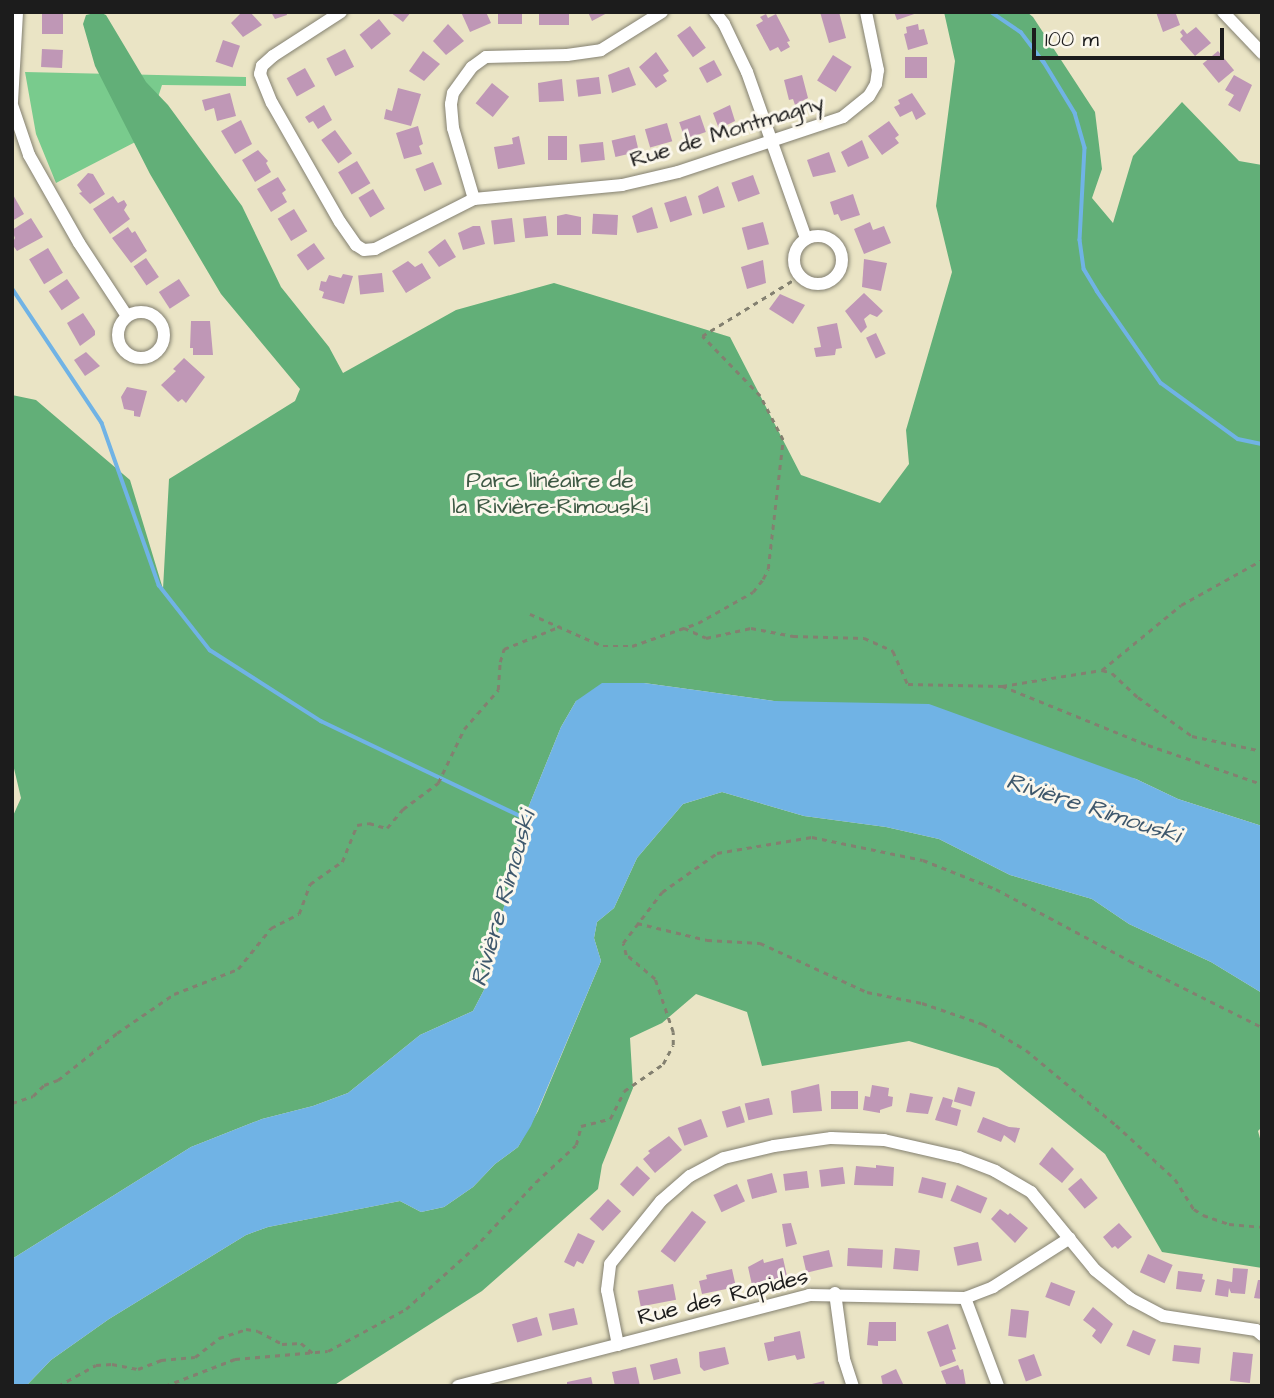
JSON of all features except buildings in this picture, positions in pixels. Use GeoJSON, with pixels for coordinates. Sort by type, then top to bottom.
{"type":"FeatureCollection","features":[{"type":"Feature","properties":{"kind":"street"},"geometry":{"type":"LineString","coordinates":[[17,12],[12,103],[29,155],[79,243],[127,316]]}},
{"type":"Feature","properties":{"kind":"street","name":"Rue de Montmagny"},"geometry":{"type":"LineString","coordinates":[[341,12],[273,56],[262,66],[260,74],[272,103],[356,245],[364,250],[375,249],[474,199],[622,185],[678,172],[843,117],[869,96],[876,84],[878,70],[866,12]]}},
{"type":"Feature","properties":{"kind":"street"},"geometry":{"type":"LineString","coordinates":[[474,199],[453,128],[451,104],[453,93],[472,67],[486,57],[566,55],[601,50],[622,40],[662,12]]}},
{"type":"Feature","properties":{"kind":"street"},"geometry":{"type":"LineString","coordinates":[[715,12],[724,24],[747,72],[806,239]]}},
{"type":"Feature","properties":{"kind":"street"},"geometry":{"type":"LineString","coordinates":[[1223,12],[1262,52]]}},
{"type":"Feature","properties":{"kind":"street"},"geometry":{"type":"LineString","coordinates":[[822,236],[837,244],[841,251],[842,268],[831,281],[824,284],[807,283],[800,276],[794,256],[806,239],[822,236]]}},
{"type":"Feature","properties":{"kind":"street"},"geometry":{"type":"LineString","coordinates":[[618,1345],[607,1290],[610,1264],[660,1201],[690,1176],[724,1158],[774,1146],[831,1138],[884,1140],[959,1157],[995,1171],[1031,1192],[1095,1270],[1131,1299],[1163,1315],[1256,1331],[1262,1335]]}},
{"type":"Feature","properties":{"kind":"street","name":"Rue des Rapides"},"geometry":{"type":"LineString","coordinates":[[458,1386],[809,1295],[835,1293],[965,1298],[993,1287],[1070,1238]]}},
{"type":"Feature","properties":{"kind":"street"},"geometry":{"type":"LineString","coordinates":[[835,1293],[844,1359],[853,1386]]}},
{"type":"Feature","properties":{"kind":"street"},"geometry":{"type":"LineString","coordinates":[[965,1298],[998,1386]]}},
{"type":"Feature","properties":{"kind":"path"},"geometry":{"type":"LineString","coordinates":[[530,614],[603,646],[648,643],[684,628],[753,592],[764,579],[768,569],[783,440],[760,396],[702,336],[800,276]]}},
{"type":"Feature","properties":{"kind":"path"},"geometry":{"type":"LineString","coordinates":[[1102,670],[1181,605],[1262,560]]}},
{"type":"Feature","properties":{"kind":"path"},"geometry":{"type":"LineString","coordinates":[[12,1103],[33,1096],[44,1085],[58,1080],[174,994],[238,969],[271,928],[299,914],[310,884],[342,862],[357,825],[369,823],[387,828],[403,809],[438,783],[464,729],[498,690],[500,662],[505,649],[561,626]]}},
{"type":"Feature","properties":{"kind":"path"},"geometry":{"type":"LineString","coordinates":[[684,628],[706,638],[751,628],[793,636],[864,638],[892,651],[908,684],[1002,686],[1102,670],[1112,673],[1138,697],[1192,736],[1262,751]]}},
{"type":"Feature","properties":{"kind":"path"},"geometry":{"type":"LineString","coordinates":[[1002,686],[1148,745],[1262,784]]}},
{"type":"Feature","properties":{"kind":"path"},"geometry":{"type":"LineString","coordinates":[[165,1386],[235,1359],[328,1351],[406,1309],[474,1248],[536,1182],[570,1152],[576,1145],[582,1126],[610,1119],[624,1091],[663,1064],[673,1045],[673,1032],[655,979],[622,948],[637,923],[662,892],[717,853],[812,837],[923,860],[960,872],[1262,1027]]}},
{"type":"Feature","properties":{"kind":"path"},"geometry":{"type":"LineString","coordinates":[[637,923],[708,940],[760,943],[867,992],[922,1003],[983,1024],[1026,1050],[1116,1125],[1175,1179],[1194,1209],[1214,1221],[1262,1227]]}},
{"type":"Feature","properties":{"kind":"path"},"geometry":{"type":"LineString","coordinates":[[58,1386],[96,1365],[112,1364],[138,1369],[161,1360],[195,1357],[219,1338],[246,1329],[258,1331],[282,1344],[301,1343],[314,1354]]}},
{"type":"Feature","properties":{"kind":"green space","name":"Parc linéaire de la Rivière-Rimouski"},"geometry":{"type":"Polygon","coordinates":[[[99,12],[106,15],[146,82],[168,105],[242,206],[281,287],[329,347],[343,373],[456,310],[554,283],[730,337],[801,475],[880,503],[909,464],[906,430],[952,272],[936,206],[955,61],[944,12],[1027,12],[1033,17],[1095,112],[1102,169],[1092,198],[1113,223],[1133,156],[1182,102],[1239,161],[1262,165],[1262,826],[1178,799],[1136,779],[774,701],[644,683],[576,701],[561,727],[524,818],[486,986],[473,1011],[420,1035],[348,1093],[313,1106],[262,1119],[191,1147],[12,1259],[12,818],[21,798],[12,760],[12,395],[36,400],[130,480],[163,589],[169,479],[295,401],[300,389],[221,294],[150,174],[95,66],[83,24],[86,15],[99,12]]]}},
{"type":"Feature","properties":{"kind":"green space"},"geometry":{"type":"Polygon","coordinates":[[[25,72],[246,77],[246,86],[162,85],[145,137],[56,183],[36,134],[25,72]]]}},
{"type":"Feature","properties":{"kind":"green space"},"geometry":{"type":"Polygon","coordinates":[[[722,792],[804,816],[886,827],[939,839],[1010,875],[1092,899],[1129,924],[1211,962],[1262,993],[1262,1127],[1258,1131],[1262,1146],[1262,1268],[1162,1252],[1105,1154],[998,1068],[909,1041],[762,1066],[747,1012],[696,994],[662,1023],[630,1038],[633,1088],[602,1165],[598,1189],[482,1291],[333,1386],[26,1386],[51,1360],[109,1319],[246,1235],[268,1227],[400,1201],[421,1212],[444,1207],[473,1187],[495,1164],[518,1147],[538,1111],[601,961],[594,938],[597,922],[614,908],[637,858],[683,804],[722,792]]]}},
{"type":"Feature","properties":{"kind":"water","name":"Rivière Rimouski"},"geometry":{"type":"Polygon","coordinates":[[[602,683],[644,683],[774,701],[929,704],[1136,779],[1178,799],[1262,826],[1262,993],[1211,962],[1129,924],[1092,899],[1010,875],[939,839],[886,827],[804,816],[722,792],[683,804],[637,858],[614,908],[597,922],[594,938],[601,961],[531,1126],[518,1147],[495,1164],[473,1187],[444,1207],[421,1212],[400,1201],[268,1227],[246,1235],[109,1319],[51,1360],[26,1386],[12,1386],[12,1259],[191,1147],[262,1119],[313,1106],[348,1093],[420,1035],[473,1011],[486,986],[524,818],[561,727],[576,701],[602,683]]]}},
{"type":"Feature","properties":{"kind":"waterway"},"geometry":{"type":"LineString","coordinates":[[991,12],[1021,32],[1044,62],[1075,113],[1085,148],[1080,240],[1084,269],[1097,291],[1161,383],[1238,439],[1262,444]]}},
{"type":"Feature","properties":{"kind":"waterway","name":"Rivière Rimouski"},"geometry":{"type":"LineString","coordinates":[[12,288],[102,423],[159,585],[210,650],[321,721],[524,818]]}}]}
